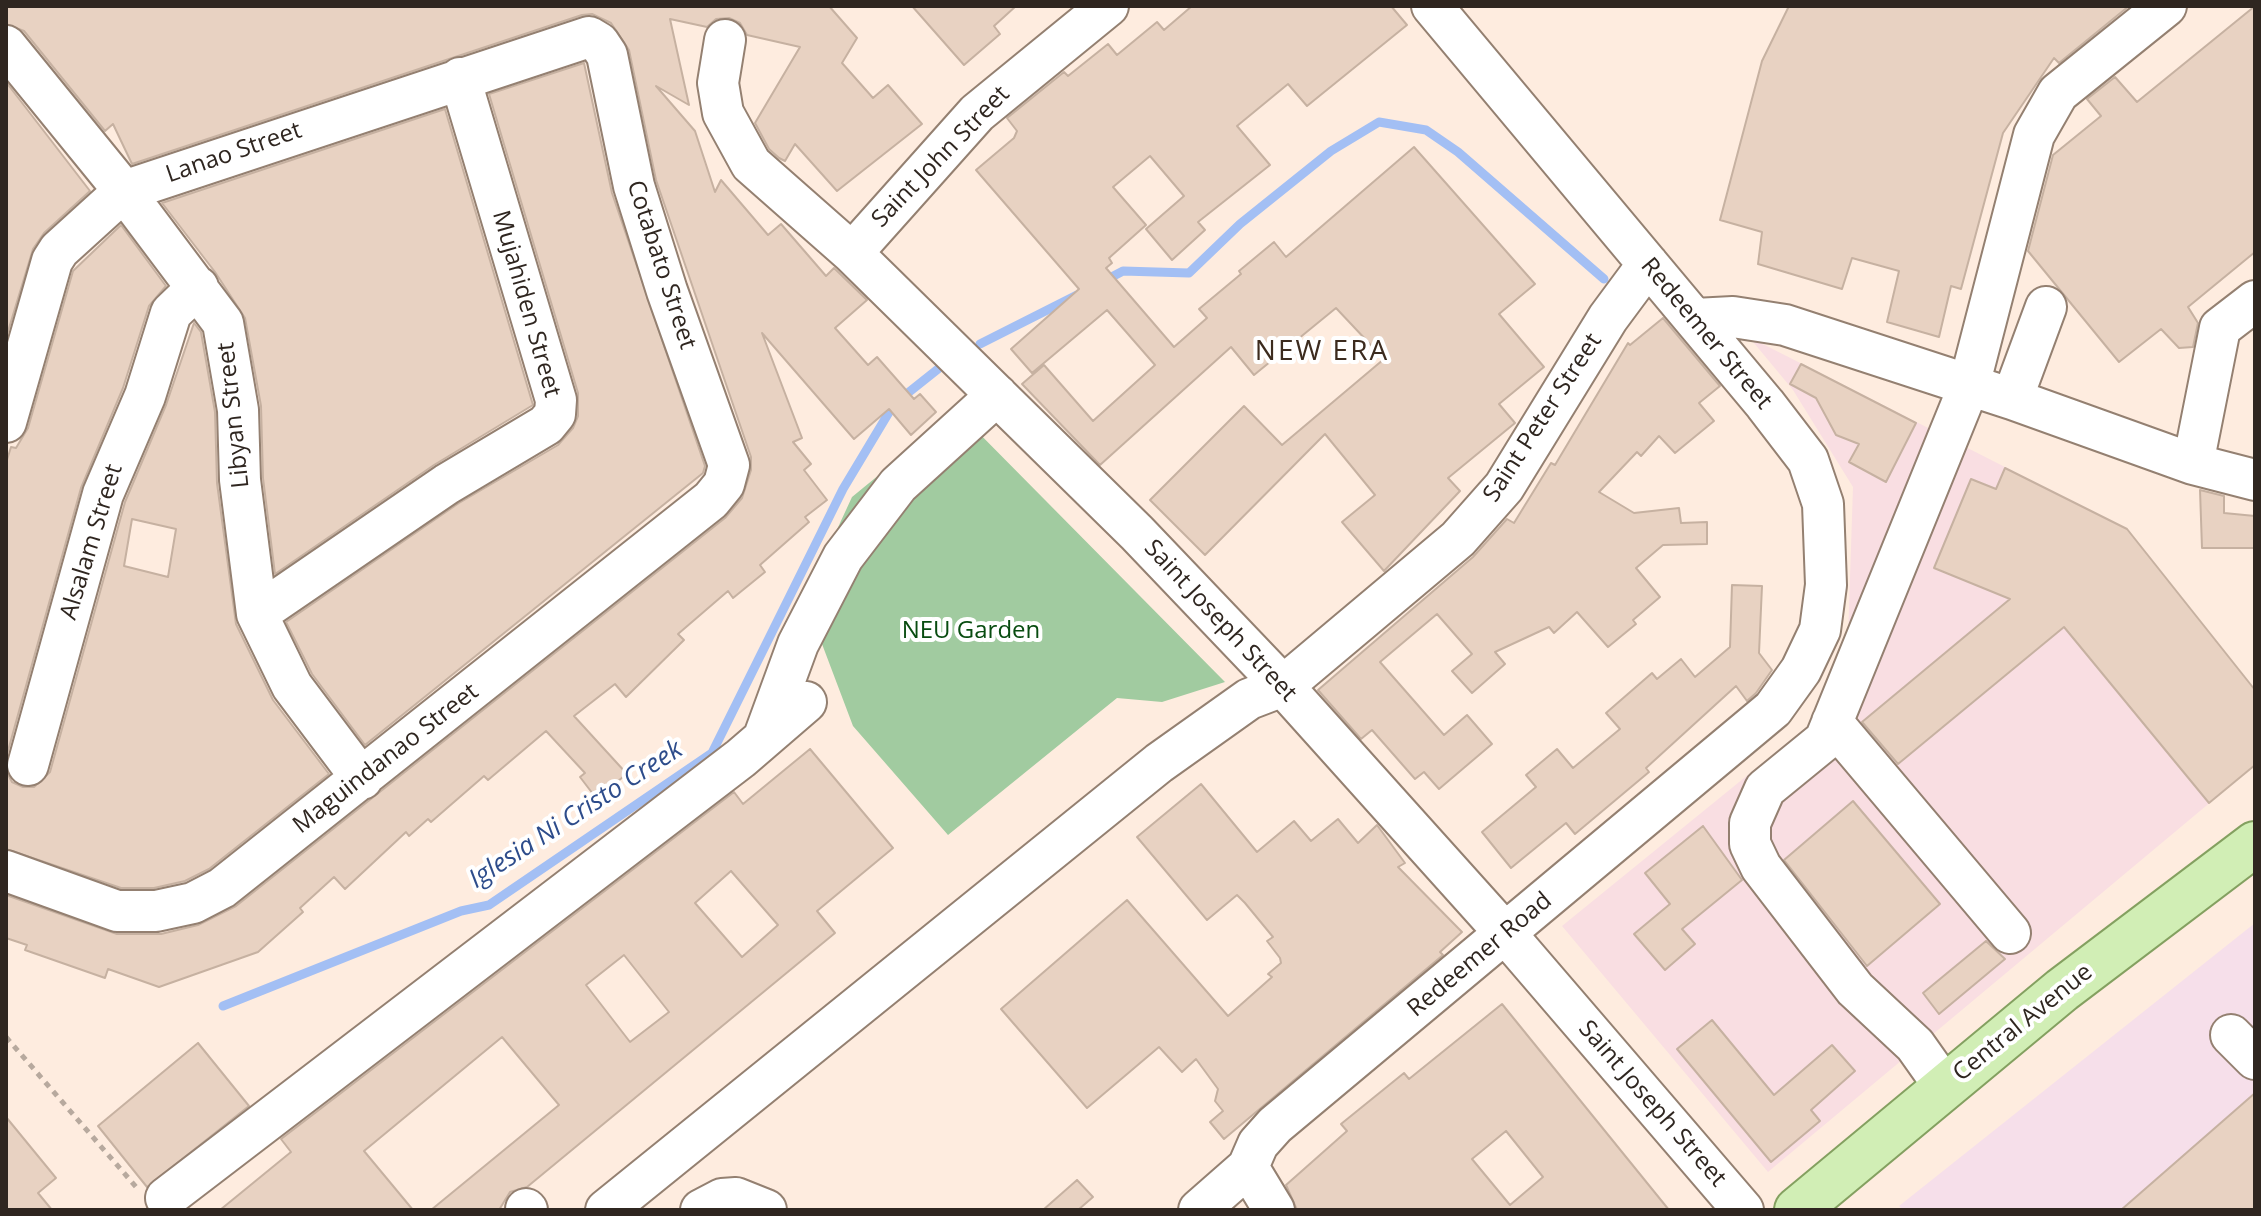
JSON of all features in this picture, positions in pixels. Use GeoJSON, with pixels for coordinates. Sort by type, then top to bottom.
{"type":"FeatureCollection","features":[{"type":"Feature","properties":{"kind":"main road","name":"Central Avenue"},"geometry":{"type":"LineString","coordinates":[[1797,1210],[2062,990],[2255,844]]}},
{"type":"Feature","properties":{"kind":"street","name":"Saint John Street"},"geometry":{"type":"LineString","coordinates":[[852,253],[977,113],[1108,6]]}},
{"type":"Feature","properties":{"kind":"street","name":"Redeemer Street"},"geometry":{"type":"LineString","coordinates":[[1432,6],[1695,319],[1808,460],[1823,504],[1826,585],[1820,630],[1801,670],[1773,709]]}},
{"type":"Feature","properties":{"kind":"street"},"geometry":{"type":"LineString","coordinates":[[1944,1086],[1915,1045],[1855,989],[1761,867],[1750,844],[1750,823],[1765,789],[1825,740],[1969,386],[2034,135],[2058,93],[2166,6]]}},
{"type":"Feature","properties":{"kind":"street","name":"Lanao Street"},"geometry":{"type":"LineString","coordinates":[[6,422],[52,261],[59,250],[124,191],[574,39],[589,37],[599,43]]}},
{"type":"Feature","properties":{"kind":"street","name":"Saint Joseph Street"},"geometry":{"type":"LineString","coordinates":[[725,40],[718,83],[723,113],[738,145],[765,179],[852,253],[1137,533],[1283,686],[1505,933],[1743,1210]]}},
{"type":"Feature","properties":{"kind":"street","name":"Cotabato Street"},"geometry":{"type":"LineString","coordinates":[[599,43],[607,55],[634,186],[650,238],[729,465],[724,484]]}},
{"type":"Feature","properties":{"kind":"street","name":"Libyan Street"},"geometry":{"type":"LineString","coordinates":[[6,46],[124,191],[223,323],[238,410],[240,480],[257,614],[292,686],[362,779]]}},
{"type":"Feature","properties":{"kind":"street","name":"Mujahiden Street"},"geometry":{"type":"LineString","coordinates":[[257,614],[447,484],[546,425],[555,414],[556,400],[460,78]]}},
{"type":"Feature","properties":{"kind":"street","name":"Saint Peter Street"},"geometry":{"type":"LineString","coordinates":[[606,1210],[1159,763],[1249,699],[1283,686],[1448,548],[1504,487],[1608,318],[1648,264]]}},
{"type":"Feature","properties":{"kind":"street","name":"Alsalam Street"},"geometry":{"type":"LineString","coordinates":[[28,765],[103,494],[145,396],[171,313],[198,287]]}},
{"type":"Feature","properties":{"kind":"street"},"geometry":{"type":"LineString","coordinates":[[2193,464],[2220,328],[2255,301]]}},
{"type":"Feature","properties":{"kind":"street"},"geometry":{"type":"LineString","coordinates":[[2012,399],[2046,307]]}},
{"type":"Feature","properties":{"kind":"street"},"geometry":{"type":"LineString","coordinates":[[1695,319],[1733,317],[1785,325],[2012,399],[2193,464],[2255,480]]}},
{"type":"Feature","properties":{"kind":"street"},"geometry":{"type":"LineString","coordinates":[[764,738],[798,644],[843,557],[898,485],[997,395]]}},
{"type":"Feature","properties":{"kind":"street","name":"Maguindanao Street"},"geometry":{"type":"LineString","coordinates":[[6,871],[117,911],[156,911],[193,903],[222,888],[711,500],[724,484]]}},
{"type":"Feature","properties":{"kind":"street"},"geometry":{"type":"LineString","coordinates":[[154,1196],[764,738],[806,702]]}},
{"type":"Feature","properties":{"kind":"street","name":"Redeemer Road"},"geometry":{"type":"LineString","coordinates":[[1199,1210],[1248,1167],[1258,1144],[1275,1125],[1773,709]]}},
{"type":"Feature","properties":{"kind":"street"},"geometry":{"type":"LineString","coordinates":[[1832,722],[2010,933]]}},
{"type":"Feature","properties":{"kind":"street"},"geometry":{"type":"LineString","coordinates":[[1248,1167],[1274,1210]]}},
{"type":"Feature","properties":{"kind":"street"},"geometry":{"type":"LineString","coordinates":[[701,1210],[722,1199],[736,1198],[766,1210]]}},
{"type":"Feature","properties":{"kind":"path"},"geometry":{"type":"LineString","coordinates":[[6,1037],[154,1196]]}},
{"type":"Feature","properties":{"kind":"shaded area"},"geometry":{"type":"Polygon","coordinates":[[[1749,337],[2127,529],[2255,690],[2255,765],[1768,1172],[1562,926],[1813,722],[1848,638],[1853,487],[1793,390],[1749,337]]]}},
{"type":"Feature","properties":{"kind":"shaded area"},"geometry":{"type":"Polygon","coordinates":[[[2255,923],[2255,1210],[1903,1210],[1899,1206],[2255,923]]]}},
{"type":"Feature","properties":{"kind":"green space","name":"NEU Garden"},"geometry":{"type":"Polygon","coordinates":[[[957,411],[1225,682],[1162,702],[1117,698],[948,835],[853,726],[805,599],[852,497],[957,411]]]}},
{"type":"Feature","properties":{"kind":"building"},"geometry":{"type":"Polygon","coordinates":[[[6,6],[829,6],[857,38],[842,63],[873,98],[888,85],[922,124],[837,191],[795,144],[785,161],[779,158],[769,149],[755,123],[800,47],[747,35],[740,23],[729,18],[716,19],[707,27],[670,19],[689,105],[656,86],[695,131],[715,192],[721,180],[768,235],[781,224],[826,276],[834,268],[867,300],[835,328],[868,365],[877,357],[914,399],[920,394],[936,412],[911,435],[889,409],[854,439],[762,333],[802,438],[793,442],[811,464],[804,470],[827,500],[805,517],[809,522],[760,565],[765,572],[733,598],[728,591],[678,634],[684,640],[626,697],[615,684],[574,716],[627,774],[596,798],[580,777],[585,773],[546,731],[488,780],[484,776],[431,822],[428,819],[409,836],[406,832],[345,889],[334,877],[300,908],[303,912],[258,952],[159,987],[108,969],[105,978],[25,950],[27,945],[6,938],[6,895],[117,934],[161,934],[198,925],[236,906],[725,518],[742,498],[751,470],[751,457],[656,180],[629,50],[611,23],[592,14],[582,15],[132,164],[113,124],[105,131],[24,31],[6,24],[6,6]]]}},
{"type":"Feature","properties":{"kind":"building"},"geometry":{"type":"Polygon","coordinates":[[[912,6],[1016,6],[994,26],[1000,34],[964,65],[912,6]]]}},
{"type":"Feature","properties":{"kind":"building"},"geometry":{"type":"Polygon","coordinates":[[[1192,6],[1391,6],[1407,25],[1307,106],[1288,84],[1237,126],[1270,165],[1198,222],[1205,230],[1172,260],[1146,229],[1184,196],[1150,156],[1113,187],[1146,225],[1109,258],[1112,263],[1106,268],[1174,347],[1207,318],[1199,309],[1241,274],[1239,271],[1274,242],[1286,257],[1414,147],[1535,284],[1499,314],[1544,367],[1499,404],[1515,423],[1448,478],[1460,491],[1384,571],[1342,522],[1375,495],[1325,434],[1205,555],[1150,500],[1244,406],[1282,445],[1384,359],[1336,308],[1254,375],[1231,347],[1100,465],[1022,384],[1044,365],[1093,421],[1155,365],[1107,310],[1032,373],[1011,349],[1079,289],[976,170],[1014,138],[1017,131],[1007,118],[1064,72],[1068,76],[1108,44],[1117,55],[1157,22],[1164,30],[1192,6]]]}},
{"type":"Feature","properties":{"kind":"building"},"geometry":{"type":"Polygon","coordinates":[[[1789,6],[2129,6],[2059,63],[2054,58],[2003,133],[1961,289],[1951,286],[1939,337],[1887,322],[1899,271],[1852,258],[1842,289],[1758,264],[1762,232],[1720,220],[1762,61],[1789,6]]]}},
{"type":"Feature","properties":{"kind":"building"},"geometry":{"type":"Polygon","coordinates":[[[2255,6],[2255,252],[2188,307],[2198,323],[2193,347],[2179,348],[2161,329],[2119,362],[2028,251],[2053,155],[2101,116],[2087,99],[2115,77],[2137,102],[2255,6]]]}},
{"type":"Feature","properties":{"kind":"building"},"geometry":{"type":"Polygon","coordinates":[[[584,63],[612,193],[705,466],[703,473],[365,745],[312,674],[286,622],[459,503],[558,445],[573,428],[578,416],[578,393],[489,94],[584,63]]]}},
{"type":"Feature","properties":{"kind":"building"},"geometry":{"type":"Polygon","coordinates":[[[6,82],[90,191],[44,233],[33,249],[6,338],[6,82]]]}},
{"type":"Feature","properties":{"kind":"building"},"geometry":{"type":"Polygon","coordinates":[[[445,109],[533,405],[434,465],[275,574],[263,478],[261,406],[245,318],[215,272],[162,203],[445,109]]]}},
{"type":"Feature","properties":{"kind":"building"},"geometry":{"type":"Polygon","coordinates":[[[121,225],[166,286],[149,306],[123,388],[81,488],[6,758],[6,463],[11,447],[16,448],[28,428],[73,271],[121,225]]]}},
{"type":"Feature","properties":{"kind":"building"},"geometry":{"type":"Polygon","coordinates":[[[1663,318],[1720,386],[1699,403],[1714,421],[1675,453],[1659,436],[1641,456],[1637,452],[1599,492],[1634,513],[1679,508],[1681,523],[1707,522],[1707,544],[1663,545],[1636,568],[1660,597],[1633,620],[1636,624],[1608,647],[1577,612],[1554,633],[1549,627],[1495,652],[1505,664],[1472,693],[1452,671],[1472,654],[1437,614],[1380,662],[1444,735],[1467,715],[1492,744],[1439,789],[1424,772],[1415,779],[1372,730],[1361,739],[1318,690],[1473,557],[1507,519],[1514,523],[1551,463],[1555,465],[1628,343],[1630,345],[1663,318]]]}},
{"type":"Feature","properties":{"kind":"building"},"geometry":{"type":"Polygon","coordinates":[[[194,323],[201,332],[215,412],[217,483],[236,624],[273,700],[329,774],[209,869],[185,881],[154,888],[121,888],[6,849],[6,771],[12,782],[23,787],[34,787],[50,772],[125,502],[166,405],[194,323]],[[132,519],[124,566],[168,577],[176,529],[132,519]]]}},
{"type":"Feature","properties":{"kind":"building"},"geometry":{"type":"Polygon","coordinates":[[[1801,364],[1916,423],[1886,482],[1849,462],[1859,444],[1836,435],[1816,398],[1790,384],[1801,364]]]}},
{"type":"Feature","properties":{"kind":"building"},"geometry":{"type":"Polygon","coordinates":[[[2005,468],[2127,529],[2255,690],[2255,765],[2209,803],[2064,627],[1898,764],[1862,722],[2010,599],[1934,568],[1971,479],[1996,489],[2005,468]]]}},
{"type":"Feature","properties":{"kind":"building"},"geometry":{"type":"Polygon","coordinates":[[[2200,490],[2224,496],[2224,513],[2255,516],[2255,548],[2202,548],[2200,490]]]}},
{"type":"Feature","properties":{"kind":"building"},"geometry":{"type":"Polygon","coordinates":[[[1732,585],[1762,586],[1759,653],[1772,670],[1756,693],[1747,701],[1736,686],[1646,768],[1649,772],[1575,834],[1566,823],[1511,868],[1482,832],[1536,787],[1526,775],[1557,749],[1573,768],[1620,729],[1606,713],[1652,673],[1657,679],[1681,659],[1695,677],[1730,647],[1732,585]]]}},
{"type":"Feature","properties":{"kind":"building"},"geometry":{"type":"Polygon","coordinates":[[[810,749],[893,848],[817,911],[835,933],[527,1187],[510,1192],[499,1210],[431,1210],[559,1105],[502,1037],[364,1151],[413,1210],[220,1210],[291,1152],[281,1139],[734,792],[743,804],[810,749]],[[731,871],[695,903],[742,957],[778,925],[731,871]],[[624,955],[586,985],[630,1042],[669,1012],[624,955]]]}},
{"type":"Feature","properties":{"kind":"building"},"geometry":{"type":"Polygon","coordinates":[[[1201,784],[1257,852],[1294,821],[1311,841],[1338,819],[1358,843],[1377,825],[1405,863],[1398,867],[1462,932],[1440,952],[1443,955],[1224,1139],[1210,1122],[1223,1111],[1215,1101],[1218,1089],[1196,1059],[1182,1072],[1159,1047],[1087,1108],[1001,1009],[1127,900],[1228,1016],[1272,977],[1268,974],[1281,963],[1267,941],[1273,937],[1245,903],[1237,895],[1207,920],[1137,837],[1201,784]]]}},
{"type":"Feature","properties":{"kind":"building"},"geometry":{"type":"Polygon","coordinates":[[[1853,801],[1940,904],[1867,966],[1784,860],[1853,801]]]}},
{"type":"Feature","properties":{"kind":"building"},"geometry":{"type":"Polygon","coordinates":[[[1703,826],[1742,880],[1682,929],[1695,944],[1665,970],[1634,934],[1670,904],[1645,873],[1703,826]]]}},
{"type":"Feature","properties":{"kind":"building"},"geometry":{"type":"Polygon","coordinates":[[[1986,941],[2005,959],[1939,1014],[1923,993],[1986,941]]]}},
{"type":"Feature","properties":{"kind":"building"},"geometry":{"type":"Polygon","coordinates":[[[1502,1004],[1669,1210],[1297,1210],[1286,1185],[1347,1131],[1341,1124],[1404,1073],[1409,1079],[1502,1004]],[[1506,1131],[1472,1159],[1510,1205],[1543,1177],[1506,1131]]]}},
{"type":"Feature","properties":{"kind":"building"},"geometry":{"type":"Polygon","coordinates":[[[1712,1020],[1774,1095],[1832,1045],[1855,1071],[1811,1110],[1820,1121],[1771,1162],[1677,1049],[1712,1020]]]}},
{"type":"Feature","properties":{"kind":"building"},"geometry":{"type":"Polygon","coordinates":[[[198,1043],[249,1106],[147,1187],[98,1126],[198,1043]]]}},
{"type":"Feature","properties":{"kind":"building"},"geometry":{"type":"Polygon","coordinates":[[[2255,1093],[2255,1210],[2121,1210],[2255,1093]]]}},
{"type":"Feature","properties":{"kind":"building"},"geometry":{"type":"Polygon","coordinates":[[[6,1117],[56,1178],[38,1193],[52,1210],[6,1210],[6,1117]]]}},
{"type":"Feature","properties":{"kind":"building"},"geometry":{"type":"Polygon","coordinates":[[[1077,1180],[1093,1197],[1078,1210],[1043,1210],[1077,1180]]]}},
{"type":"Feature","properties":{"kind":"waterway","name":"Iglesia Ni Cristo Creek"},"geometry":{"type":"LineString","coordinates":[[1104,281],[1123,271],[1189,273],[1240,224],[1331,151],[1379,122],[1426,130],[1458,152],[1604,279]]}},
{"type":"Feature","properties":{"kind":"waterway","name":"Iglesia Ni Cristo Creek"},"geometry":{"type":"LineString","coordinates":[[980,344],[1077,295]]}},
{"type":"Feature","properties":{"kind":"waterway","name":"Iglesia Ni Cristo Creek"},"geometry":{"type":"LineString","coordinates":[[223,1006],[461,911],[489,905],[712,753],[843,489],[894,404],[938,369]]}},
{"type":"Feature","properties":{"kind":"district","name":"NEW ERA"},"geometry":{"type":"Point","coordinates":[1322,352]}}]}
